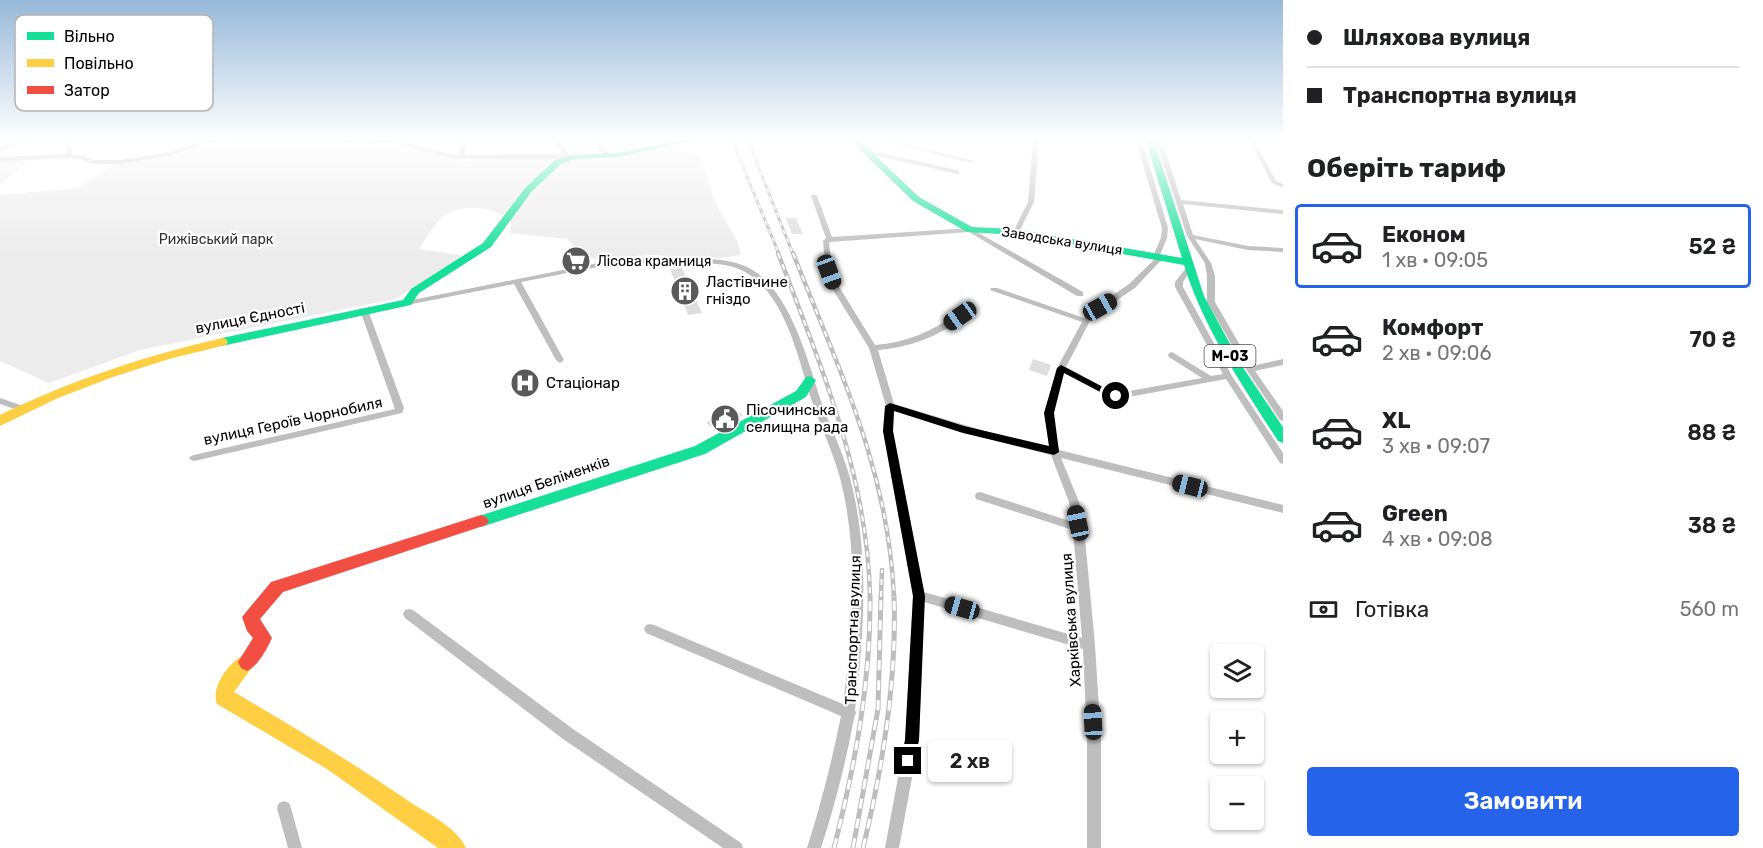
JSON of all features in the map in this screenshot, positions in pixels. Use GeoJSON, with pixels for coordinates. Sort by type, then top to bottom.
{"type":"FeatureCollection","features":[{"type":"Feature","properties":{"kind":"main road"},"geometry":{"type":"LineString","coordinates":[[407,303],[416,291],[487,245],[540,178]]}},
{"type":"Feature","properties":{"kind":"main road"},"geometry":{"type":"LineString","coordinates":[[894,178],[916,199],[969,230]]}},
{"type":"Feature","properties":{"kind":"main road","name":"М-03"},"geometry":{"type":"LineString","coordinates":[[1162,178],[1187,265],[1215,330],[1283,438]]}},
{"type":"Feature","properties":{"kind":"main road","name":"Заводська вулиця"},"geometry":{"type":"LineString","coordinates":[[969,230],[1016,232],[1159,256],[1187,265]]}},
{"type":"Feature","properties":{"kind":"main road","name":"вулиця Єдності"},"geometry":{"type":"LineString","coordinates":[[0,421],[101,374],[188,347],[407,303]]}},
{"type":"Feature","properties":{"kind":"main road","name":"вулиця Беліменків"},"geometry":{"type":"LineString","coordinates":[[455,848],[307,744],[249,708],[224,698],[225,688],[262,644],[263,638],[253,625],[251,617],[277,587],[700,450],[801,394],[810,380]]}},
{"type":"Feature","properties":{"kind":"street"},"geometry":{"type":"LineString","coordinates":[[1016,232],[1031,202],[1033,178]]}},
{"type":"Feature","properties":{"kind":"street"},"geometry":{"type":"LineString","coordinates":[[1150,178],[1165,228],[1159,256]]}},
{"type":"Feature","properties":{"kind":"street"},"geometry":{"type":"LineString","coordinates":[[1172,178],[1190,236],[1208,266],[1211,302],[1250,369],[1283,418]]}},
{"type":"Feature","properties":{"kind":"street"},"geometry":{"type":"LineString","coordinates":[[814,196],[829,239],[826,241],[829,272],[834,285],[873,348],[890,406],[888,431],[919,596],[912,740],[892,848]]}},
{"type":"Feature","properties":{"kind":"street"},"geometry":{"type":"LineString","coordinates":[[1180,202],[1283,212]]}},
{"type":"Feature","properties":{"kind":"street"},"geometry":{"type":"LineString","coordinates":[[969,230],[1080,294]]}},
{"type":"Feature","properties":{"kind":"street","name":"Заводська вулиця"},"geometry":{"type":"LineString","coordinates":[[829,239],[969,230]]}},
{"type":"Feature","properties":{"kind":"street"},"geometry":{"type":"LineString","coordinates":[[1190,236],[1248,248],[1283,250]]}},
{"type":"Feature","properties":{"kind":"street","name":"Харківська вулиця"},"geometry":{"type":"LineString","coordinates":[[1094,848],[1094,741],[1079,528],[1074,502],[1054,452],[1049,413],[1061,368],[1085,321],[1100,307],[1132,286],[1159,256]]}},
{"type":"Feature","properties":{"kind":"street","name":"вулиця Єдності"},"geometry":{"type":"LineString","coordinates":[[407,303],[616,262],[733,264]]}},
{"type":"Feature","properties":{"kind":"street","name":"Транспортна вулиця"},"geometry":{"type":"LineString","coordinates":[[733,264],[758,277],[776,297],[810,380],[845,478],[851,508],[856,566],[850,713],[830,805],[814,848]]}},
{"type":"Feature","properties":{"kind":"street"},"geometry":{"type":"LineString","coordinates":[[1208,266],[1187,265],[1179,287],[1227,376],[1283,460]]}},
{"type":"Feature","properties":{"kind":"street"},"geometry":{"type":"LineString","coordinates":[[517,282],[560,360]]}},
{"type":"Feature","properties":{"kind":"street"},"geometry":{"type":"LineString","coordinates":[[994,290],[1085,321]]}},
{"type":"Feature","properties":{"kind":"street","name":"вулиця Героїв Чорнобиля"},"geometry":{"type":"LineString","coordinates":[[194,458],[399,411],[400,408],[364,313]]}},
{"type":"Feature","properties":{"kind":"street"},"geometry":{"type":"LineString","coordinates":[[873,348],[893,345],[935,331],[960,316]]}},
{"type":"Feature","properties":{"kind":"street"},"geometry":{"type":"LineString","coordinates":[[1172,355],[1209,379]]}},
{"type":"Feature","properties":{"kind":"street"},"geometry":{"type":"LineString","coordinates":[[1250,369],[1283,362]]}},
{"type":"Feature","properties":{"kind":"street"},"geometry":{"type":"LineString","coordinates":[[1061,368],[1116,396],[1227,376]]}},
{"type":"Feature","properties":{"kind":"street"},"geometry":{"type":"LineString","coordinates":[[0,402],[23,409]]}},
{"type":"Feature","properties":{"kind":"street"},"geometry":{"type":"LineString","coordinates":[[890,406],[963,429],[1283,508]]}},
{"type":"Feature","properties":{"kind":"street"},"geometry":{"type":"LineString","coordinates":[[980,496],[1079,528]]}},
{"type":"Feature","properties":{"kind":"street"},"geometry":{"type":"LineString","coordinates":[[919,596],[1089,645]]}},
{"type":"Feature","properties":{"kind":"street"},"geometry":{"type":"LineString","coordinates":[[409,614],[568,734],[736,848]]}},
{"type":"Feature","properties":{"kind":"street"},"geometry":{"type":"LineString","coordinates":[[650,629],[850,713]]}},
{"type":"Feature","properties":{"kind":"street"},"geometry":{"type":"LineString","coordinates":[[284,808],[295,848]]}},
{"type":"Feature","properties":{"kind":"green space"},"geometry":{"type":"Polygon","coordinates":[[[0,178],[8,178],[0,185],[0,178]]]}},
{"type":"Feature","properties":{"kind":"green space","name":"Рижівський парк"},"geometry":{"type":"Polygon","coordinates":[[[94,178],[707,178],[716,204],[738,243],[741,255],[719,258],[651,255],[586,259],[567,239],[511,233],[511,222],[498,213],[482,208],[465,208],[444,216],[419,249],[460,255],[460,259],[395,299],[140,350],[49,383],[0,361],[0,195],[78,188],[94,178]]]}},
{"type":"Feature","properties":{"kind":"building"},"geometry":{"type":"Polygon","coordinates":[[[786,218],[796,218],[803,234],[792,234],[786,218]]]}},
{"type":"Feature","properties":{"kind":"building","name":"Ластівчине гніздо"},"geometry":{"type":"Polygon","coordinates":[[[682,268],[702,313],[688,315],[670,269],[682,268]]]}},
{"type":"Feature","properties":{"kind":"building"},"geometry":{"type":"Polygon","coordinates":[[[1033,359],[1051,365],[1047,376],[1029,370],[1033,359]]]}},
{"type":"Feature","properties":{"kind":"building","name":"Пісочинська селищна рада"},"geometry":{"type":"Polygon","coordinates":[[[730,406],[743,415],[718,431],[706,423],[730,406]]]}},
{"type":"Feature","properties":{"kind":"railway"},"geometry":{"type":"LineString","coordinates":[[747,178],[779,254]]}},
{"type":"Feature","properties":{"kind":"railway"},"geometry":{"type":"LineString","coordinates":[[763,178],[793,254]]}},
{"type":"Feature","properties":{"kind":"railway"},"geometry":{"type":"LineString","coordinates":[[778,253],[825,379],[851,464],[861,508],[870,597]]}},
{"type":"Feature","properties":{"kind":"railway"},"geometry":{"type":"LineString","coordinates":[[793,253],[844,379],[872,462],[890,550],[894,597]]}},
{"type":"Feature","properties":{"kind":"railway"},"geometry":{"type":"LineString","coordinates":[[881,597],[882,570]]}},
{"type":"Feature","properties":{"kind":"railway"},"geometry":{"type":"LineString","coordinates":[[853,848],[878,709],[881,596]]}},
{"type":"Feature","properties":{"kind":"railway"},"geometry":{"type":"LineString","coordinates":[[834,848],[849,786],[865,692],[870,597]]}},
{"type":"Feature","properties":{"kind":"railway"},"geometry":{"type":"LineString","coordinates":[[863,848],[877,786],[891,691],[894,597]]}},
{"type":"Feature","properties":{"kind":"traffic: fast"},"geometry":{"type":"LineString","coordinates":[[222,342],[407,303],[415,291],[487,245],[529,189],[541,178]]}},
{"type":"Feature","properties":{"kind":"traffic: fast"},"geometry":{"type":"LineString","coordinates":[[894,178],[916,199],[970,230],[1016,232],[1186,262]]}},
{"type":"Feature","properties":{"kind":"traffic: fast"},"geometry":{"type":"LineString","coordinates":[[1162,178],[1199,296],[1236,366],[1283,438]]}},
{"type":"Feature","properties":{"kind":"traffic: fast"},"geometry":{"type":"LineString","coordinates":[[481,521],[700,450],[801,394],[810,380]]}},
{"type":"Feature","properties":{"kind":"traffic: slow"},"geometry":{"type":"LineString","coordinates":[[0,421],[54,395],[108,374],[164,356],[222,342]]}},
{"type":"Feature","properties":{"kind":"traffic: slow"},"geometry":{"type":"LineString","coordinates":[[247,662],[225,688],[224,697],[334,762],[439,834],[455,848]]}},
{"type":"Feature","properties":{"kind":"traffic: jam"},"geometry":{"type":"LineString","coordinates":[[247,662],[263,638],[253,625],[251,617],[277,587],[481,521]]}},
{"type":"Feature","properties":{"kind":"place","name":"Лісова крамниця"},"geometry":{"type":"Point","coordinates":[576,261]}},
{"type":"Feature","properties":{"kind":"place","name":"Ластівчине гніздо"},"geometry":{"type":"Point","coordinates":[685,291]}},
{"type":"Feature","properties":{"kind":"place","name":"Стаціонар"},"geometry":{"type":"Point","coordinates":[525,383]}},
{"type":"Feature","properties":{"kind":"place","name":"Пісочинська селищна рада"},"geometry":{"type":"Point","coordinates":[725,419]}},
{"type":"Feature","properties":{"kind":"route"},"geometry":{"type":"LineString","coordinates":[[908,761],[912,740],[919,596],[888,431],[890,406],[963,429],[1054,452],[1049,413],[1061,368],[1116,396]]}}]}
